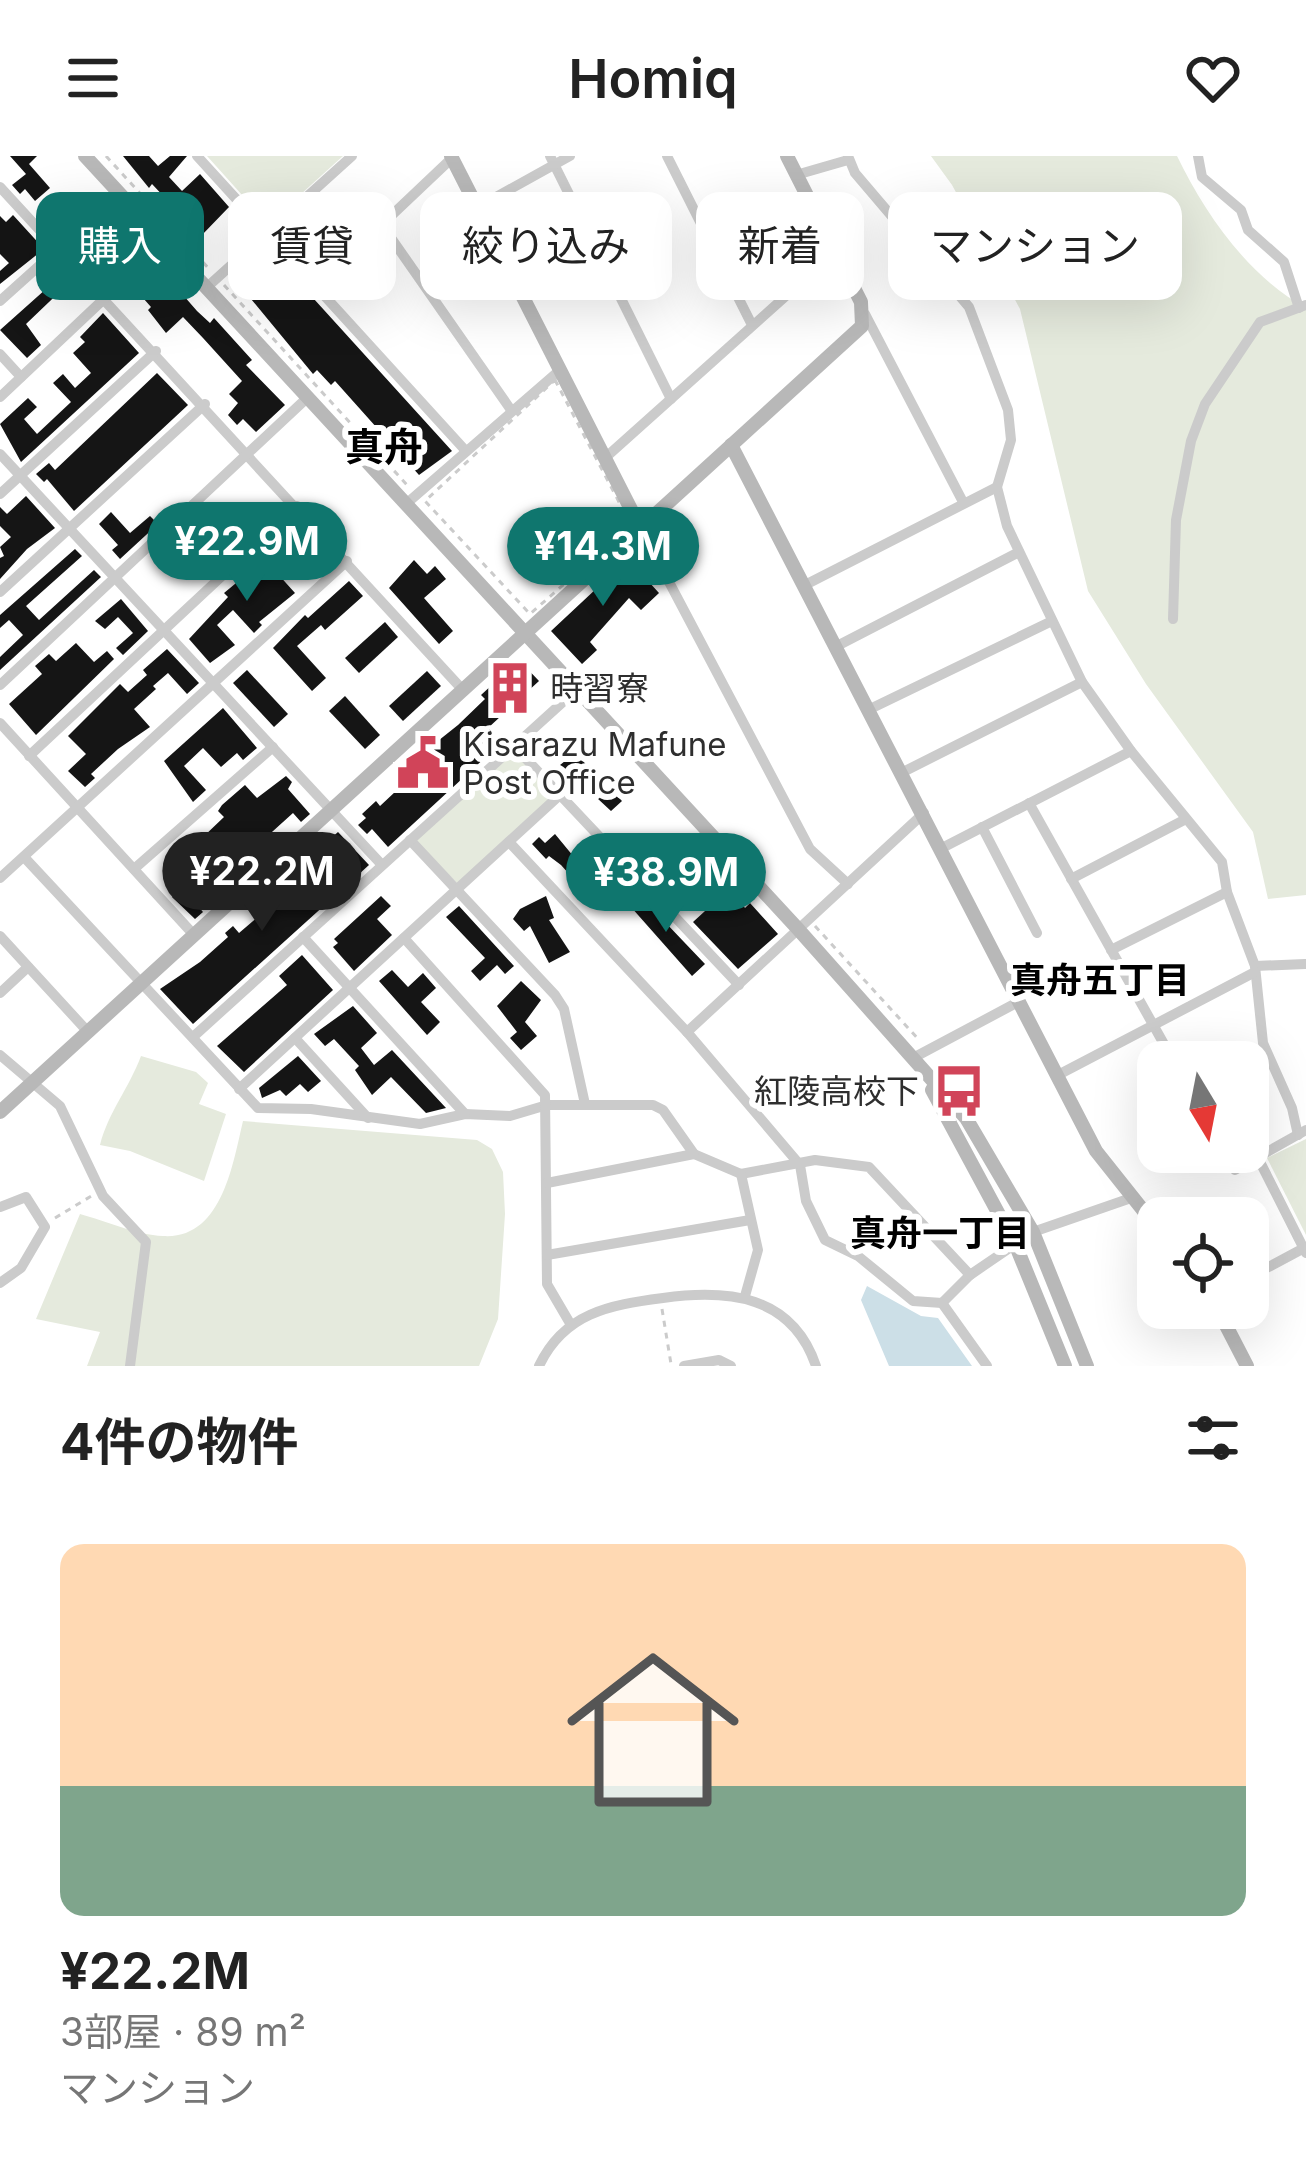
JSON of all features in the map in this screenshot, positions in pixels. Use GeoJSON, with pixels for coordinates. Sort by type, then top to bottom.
{"type":"FeatureCollection","features":[{"type":"Feature","properties":{"kind":"street"},"geometry":{"type":"LineString","coordinates":[[85,156],[117,192]]}},
{"type":"Feature","properties":{"kind":"street"},"geometry":{"type":"LineString","coordinates":[[196,156],[229,192]]}},
{"type":"Feature","properties":{"kind":"street"},"geometry":{"type":"LineString","coordinates":[[313,192],[352,156]]}},
{"type":"Feature","properties":{"kind":"street"},"geometry":{"type":"LineString","coordinates":[[502,192],[552,160],[570,156]]}},
{"type":"Feature","properties":{"kind":"street"},"geometry":{"type":"LineString","coordinates":[[667,156],[752,325]]}},
{"type":"Feature","properties":{"kind":"street"},"geometry":{"type":"LineString","coordinates":[[787,156],[805,192]]}},
{"type":"Feature","properties":{"kind":"street"},"geometry":{"type":"LineString","coordinates":[[1173,619],[1179,501],[1190,441],[1205,404],[1260,322],[1302,306],[1284,262],[1248,230],[1241,210],[1202,177],[1198,156]]}},
{"type":"Feature","properties":{"kind":"street"},"geometry":{"type":"LineString","coordinates":[[396,211],[452,157],[470,192]]}},
{"type":"Feature","properties":{"kind":"street"},"geometry":{"type":"LineString","coordinates":[[796,175],[848,158],[968,307],[1008,410],[1011,440],[998,487],[1019,552],[1082,682],[1131,751],[1222,862],[1255,969],[1263,1043],[1302,1133],[1269,1150]]}},
{"type":"Feature","properties":{"kind":"street"},"geometry":{"type":"LineString","coordinates":[[552,160],[671,399]]}},
{"type":"Feature","properties":{"kind":"street"},"geometry":{"type":"LineString","coordinates":[[2,194],[36,225]]}},
{"type":"Feature","properties":{"kind":"street"},"geometry":{"type":"LineString","coordinates":[[396,245],[511,410]]}},
{"type":"Feature","properties":{"kind":"street"},"geometry":{"type":"LineString","coordinates":[[0,301],[36,269]]}},
{"type":"Feature","properties":{"kind":"street"},"geometry":{"type":"LineString","coordinates":[[228,269],[206,288],[308,398],[409,496],[575,691],[806,927],[966,1118],[1033,1232],[1087,1366]]}},
{"type":"Feature","properties":{"kind":"street"},"geometry":{"type":"LineString","coordinates":[[0,397],[103,300]]}},
{"type":"Feature","properties":{"kind":"street"},"geometry":{"type":"LineString","coordinates":[[109,300],[461,688]]}},
{"type":"Feature","properties":{"kind":"street"},"geometry":{"type":"LineString","coordinates":[[330,300],[466,450]]}},
{"type":"Feature","properties":{"kind":"street"},"geometry":{"type":"LineString","coordinates":[[525,300],[810,849],[848,884]]}},
{"type":"Feature","properties":{"kind":"street"},"geometry":{"type":"LineString","coordinates":[[605,458],[780,300]]}},
{"type":"Feature","properties":{"kind":"street"},"geometry":{"type":"LineString","coordinates":[[858,300],[963,502]]}},
{"type":"Feature","properties":{"kind":"street"},"geometry":{"type":"LineString","coordinates":[[0,1112],[862,326],[865,314]]}},
{"type":"Feature","properties":{"kind":"street"},"geometry":{"type":"LineString","coordinates":[[0,494],[156,351]]}},
{"type":"Feature","properties":{"kind":"street"},"geometry":{"type":"LineString","coordinates":[[0,354],[21,377]]}},
{"type":"Feature","properties":{"kind":"street"},"geometry":{"type":"LineString","coordinates":[[409,496],[560,370]]}},
{"type":"Feature","properties":{"kind":"street"},"geometry":{"type":"LineString","coordinates":[[0,685],[308,398]]}},
{"type":"Feature","properties":{"kind":"street"},"geometry":{"type":"LineString","coordinates":[[0,592],[205,404]]}},
{"type":"Feature","properties":{"kind":"street"},"geometry":{"type":"LineString","coordinates":[[731,445],[1096,1151],[1137,1205]]}},
{"type":"Feature","properties":{"kind":"street"},"geometry":{"type":"LineString","coordinates":[[0,454],[382,866]]}},
{"type":"Feature","properties":{"kind":"street"},"geometry":{"type":"LineString","coordinates":[[805,585],[998,487]]}},
{"type":"Feature","properties":{"kind":"street"},"geometry":{"type":"LineString","coordinates":[[29,756],[297,506]]}},
{"type":"Feature","properties":{"kind":"street"},"geometry":{"type":"LineString","coordinates":[[837,646],[1019,552]]}},
{"type":"Feature","properties":{"kind":"street"},"geometry":{"type":"LineString","coordinates":[[0,878],[347,561]]}},
{"type":"Feature","properties":{"kind":"street"},"geometry":{"type":"LineString","coordinates":[[870,709],[1052,621]]}},
{"type":"Feature","properties":{"kind":"street"},"geometry":{"type":"LineString","coordinates":[[903,772],[1082,682]]}},
{"type":"Feature","properties":{"kind":"street"},"geometry":{"type":"LineString","coordinates":[[193,1037],[575,691]]}},
{"type":"Feature","properties":{"kind":"street"},"geometry":{"type":"LineString","coordinates":[[0,723],[194,935]]}},
{"type":"Feature","properties":{"kind":"street"},"geometry":{"type":"LineString","coordinates":[[514,746],[739,985]]}},
{"type":"Feature","properties":{"kind":"street"},"geometry":{"type":"LineString","coordinates":[[134,869],[273,747]]}},
{"type":"Feature","properties":{"kind":"street"},"geometry":{"type":"LineString","coordinates":[[942,848],[1131,751]]}},
{"type":"Feature","properties":{"kind":"street"},"geometry":{"type":"LineString","coordinates":[[239,1089],[562,793]]}},
{"type":"Feature","properties":{"kind":"street"},"geometry":{"type":"LineString","coordinates":[[1029,803],[1163,1041]]}},
{"type":"Feature","properties":{"kind":"street"},"geometry":{"type":"LineString","coordinates":[[687,1032],[806,927],[924,813]]}},
{"type":"Feature","properties":{"kind":"street"},"geometry":{"type":"LineString","coordinates":[[1071,879],[1186,819]]}},
{"type":"Feature","properties":{"kind":"street"},"geometry":{"type":"LineString","coordinates":[[982,827],[1037,933]]}},
{"type":"Feature","properties":{"kind":"street"},"geometry":{"type":"LineString","coordinates":[[410,840],[564,1009],[585,1104]]}},
{"type":"Feature","properties":{"kind":"street"},"geometry":{"type":"LineString","coordinates":[[509,842],[687,1032],[800,1165],[806,1201],[826,1240],[858,1256],[914,1301],[942,1303],[970,1275],[1033,1232],[1131,1198]]}},
{"type":"Feature","properties":{"kind":"street"},"geometry":{"type":"LineString","coordinates":[[24,857],[258,1108],[310,1108],[420,1124],[465,1114],[510,1116],[548,1105],[653,1105],[663,1110],[694,1154],[741,1174],[815,1160],[868,1167],[970,1275]]}},
{"type":"Feature","properties":{"kind":"street"},"geometry":{"type":"LineString","coordinates":[[1111,950],[1228,892]]}},
{"type":"Feature","properties":{"kind":"street"},"geometry":{"type":"LineString","coordinates":[[0,936],[89,1033]]}},
{"type":"Feature","properties":{"kind":"street"},"geometry":{"type":"LineString","coordinates":[[303,937],[465,1114]]}},
{"type":"Feature","properties":{"kind":"street"},"geometry":{"type":"LineString","coordinates":[[404,938],[548,1105],[547,1284],[571,1324]]}},
{"type":"Feature","properties":{"kind":"street"},"geometry":{"type":"LineString","coordinates":[[1058,1075],[1255,969],[1305,964]]}},
{"type":"Feature","properties":{"kind":"street"},"geometry":{"type":"LineString","coordinates":[[0,993],[28,967]]}},
{"type":"Feature","properties":{"kind":"street"},"geometry":{"type":"LineString","coordinates":[[913,1058],[1020,1001]]}},
{"type":"Feature","properties":{"kind":"street"},"geometry":{"type":"LineString","coordinates":[[295,1038],[368,1118]]}},
{"type":"Feature","properties":{"kind":"street"},"geometry":{"type":"LineString","coordinates":[[0,1055],[60,1106],[104,1196],[146,1242],[130,1366]]}},
{"type":"Feature","properties":{"kind":"street"},"geometry":{"type":"LineString","coordinates":[[913,1058],[1016,1246],[1065,1366]]}},
{"type":"Feature","properties":{"kind":"street"},"geometry":{"type":"LineString","coordinates":[[547,1183],[694,1154]]}},
{"type":"Feature","properties":{"kind":"street"},"geometry":{"type":"LineString","coordinates":[[1266,1173],[1305,1249],[1269,1267]]}},
{"type":"Feature","properties":{"kind":"street"},"geometry":{"type":"LineString","coordinates":[[741,1174],[758,1250],[746,1296]]}},
{"type":"Feature","properties":{"kind":"street"},"geometry":{"type":"LineString","coordinates":[[0,1207],[26,1197],[45,1227],[21,1268],[0,1282]]}},
{"type":"Feature","properties":{"kind":"street"},"geometry":{"type":"LineString","coordinates":[[547,1256],[750,1220]]}},
{"type":"Feature","properties":{"kind":"street"},"geometry":{"type":"LineString","coordinates":[[539,1366],[571,1324],[614,1304],[711,1291],[746,1296],[793,1324],[816,1366]]}},
{"type":"Feature","properties":{"kind":"street"},"geometry":{"type":"LineString","coordinates":[[942,1303],[987,1366]]}},
{"type":"Feature","properties":{"kind":"street"},"geometry":{"type":"LineString","coordinates":[[1227,1329],[1243,1365]]}},
{"type":"Feature","properties":{"kind":"street"},"geometry":{"type":"LineString","coordinates":[[684,1366],[719,1360],[731,1366]]}},
{"type":"Feature","properties":{"kind":"path"},"geometry":{"type":"LineString","coordinates":[[106,156],[215,270]]}},
{"type":"Feature","properties":{"kind":"path"},"geometry":{"type":"LineString","coordinates":[[226,281],[409,496]]}},
{"type":"Feature","properties":{"kind":"path"},"geometry":{"type":"LineString","coordinates":[[555,380],[629,521],[627,529],[530,614],[425,500],[555,380]]}},
{"type":"Feature","properties":{"kind":"path"},"geometry":{"type":"LineString","coordinates":[[806,927],[920,1041]]}},
{"type":"Feature","properties":{"kind":"path"},"geometry":{"type":"LineString","coordinates":[[61,1215],[91,1197]]}},
{"type":"Feature","properties":{"kind":"path"},"geometry":{"type":"LineString","coordinates":[[660,1298],[672,1366]]}},
{"type":"Feature","properties":{"kind":"shaded area"},"geometry":{"type":"Polygon","coordinates":[[[207,156],[343,156],[303,192],[239,192],[207,156]]]}},
{"type":"Feature","properties":{"kind":"shaded area"},"geometry":{"type":"Polygon","coordinates":[[[931,156],[1177,156],[1231,242],[1266,279],[1306,308],[1306,895],[1268,899],[1253,832],[1146,684],[1088,591],[1015,300],[1182,300],[1182,192],[956,192],[931,156]]]}},
{"type":"Feature","properties":{"kind":"shaded area"},"geometry":{"type":"Polygon","coordinates":[[[514,750],[558,794],[458,884],[415,840],[514,750]]]}},
{"type":"Feature","properties":{"kind":"shaded area"},"geometry":{"type":"Polygon","coordinates":[[[141,1056],[196,1072],[208,1083],[199,1104],[226,1114],[204,1181],[130,1151],[100,1145],[141,1056]]]}},
{"type":"Feature","properties":{"kind":"shaded area"},"geometry":{"type":"Polygon","coordinates":[[[243,1121],[477,1140],[492,1149],[503,1172],[505,1214],[498,1319],[479,1366],[87,1366],[100,1332],[36,1319],[80,1214],[153,1235],[183,1234],[199,1226],[212,1212],[229,1177],[243,1121]]]}},
{"type":"Feature","properties":{"kind":"shaded area"},"geometry":{"type":"Polygon","coordinates":[[[1306,1139],[1306,1235],[1269,1162],[1269,1157],[1306,1139]]]}},
{"type":"Feature","properties":{"kind":"shaded area"},"geometry":{"type":"Polygon","coordinates":[[[867,1286],[921,1316],[938,1318],[972,1366],[889,1366],[861,1300],[867,1286]]]}},
{"type":"Feature","properties":{"kind":"building"},"geometry":{"type":"Polygon","coordinates":[[[10,156],[37,156],[29,164],[50,188],[36,192],[35,201],[25,189],[20,194],[12,185],[26,174],[10,156]]]}},
{"type":"Feature","properties":{"kind":"building"},"geometry":{"type":"Polygon","coordinates":[[[123,156],[149,156],[158,166],[170,156],[187,156],[169,177],[182,191],[200,174],[228,208],[204,233],[204,192],[160,192],[152,184],[149,188],[123,156]]]}},
{"type":"Feature","properties":{"kind":"building"},"geometry":{"type":"Polygon","coordinates":[[[13,215],[36,240],[36,255],[0,284],[0,271],[9,263],[0,254],[0,216],[6,222],[13,215]]]}},
{"type":"Feature","properties":{"kind":"building"},"geometry":{"type":"Polygon","coordinates":[[[36,298],[51,300],[26,324],[41,345],[27,358],[0,330],[36,298]]]}},
{"type":"Feature","properties":{"kind":"building"},"geometry":{"type":"Polygon","coordinates":[[[145,300],[187,300],[210,323],[214,318],[252,360],[246,365],[285,405],[256,432],[243,419],[237,425],[228,415],[238,403],[229,394],[242,381],[183,317],[166,333],[148,310],[151,307],[145,300]]]}},
{"type":"Feature","properties":{"kind":"building"},"geometry":{"type":"Polygon","coordinates":[[[252,300],[315,300],[452,451],[419,475],[335,381],[331,385],[317,370],[313,374],[252,300]]]}},
{"type":"Feature","properties":{"kind":"building"},"geometry":{"type":"Polygon","coordinates":[[[103,313],[139,353],[21,462],[0,424],[28,398],[37,407],[24,419],[37,434],[71,402],[53,383],[63,374],[75,388],[91,373],[73,353],[85,342],[80,337],[103,313]]]}},
{"type":"Feature","properties":{"kind":"building"},"geometry":{"type":"Polygon","coordinates":[[[157,373],[188,405],[74,511],[47,479],[44,482],[36,474],[49,463],[55,470],[157,373]]]}},
{"type":"Feature","properties":{"kind":"building"},"geometry":{"type":"Polygon","coordinates":[[[26,496],[55,528],[27,549],[0,579],[4,556],[0,547],[11,537],[0,526],[0,507],[7,514],[26,496]]]}},
{"type":"Feature","properties":{"kind":"building"},"geometry":{"type":"Polygon","coordinates":[[[111,512],[130,533],[150,516],[158,524],[120,559],[112,550],[118,545],[99,524],[111,512]]]}},
{"type":"Feature","properties":{"kind":"building"},"geometry":{"type":"Polygon","coordinates":[[[291,541],[300,552],[277,573],[295,593],[259,622],[262,625],[254,633],[233,610],[217,625],[235,645],[210,663],[189,639],[228,597],[224,593],[253,569],[258,575],[279,555],[275,551],[291,541]]]}},
{"type":"Feature","properties":{"kind":"building"},"geometry":{"type":"Polygon","coordinates":[[[75,549],[82,556],[26,606],[39,620],[94,570],[101,577],[0,670],[0,657],[23,635],[9,620],[0,628],[0,615],[75,549]]]}},
{"type":"Feature","properties":{"kind":"building"},"geometry":{"type":"Polygon","coordinates":[[[628,559],[659,593],[641,610],[629,598],[590,642],[597,650],[582,664],[551,631],[628,559]]]}},
{"type":"Feature","properties":{"kind":"building"},"geometry":{"type":"Polygon","coordinates":[[[414,560],[427,574],[435,566],[446,579],[424,598],[453,631],[439,644],[389,588],[414,560]]]}},
{"type":"Feature","properties":{"kind":"building"},"geometry":{"type":"Polygon","coordinates":[[[349,581],[363,596],[325,630],[321,625],[297,646],[326,678],[312,691],[273,648],[349,581]]]}},
{"type":"Feature","properties":{"kind":"building"},"geometry":{"type":"Polygon","coordinates":[[[121,599],[148,631],[123,655],[116,648],[133,633],[118,617],[105,629],[95,621],[121,599]]]}},
{"type":"Feature","properties":{"kind":"building"},"geometry":{"type":"Polygon","coordinates":[[[385,622],[398,637],[359,673],[345,658],[385,622]]]}},
{"type":"Feature","properties":{"kind":"building"},"geometry":{"type":"Polygon","coordinates":[[[76,643],[94,662],[107,651],[114,659],[36,735],[9,704],[42,674],[35,666],[49,654],[56,661],[76,643]]]}},
{"type":"Feature","properties":{"kind":"building"},"geometry":{"type":"Polygon","coordinates":[[[167,649],[199,683],[187,694],[168,673],[153,686],[156,689],[134,709],[150,727],[118,749],[91,774],[95,778],[85,787],[68,771],[86,754],[68,736],[120,684],[128,692],[147,675],[143,670],[167,649]]]}},
{"type":"Feature","properties":{"kind":"building"},"geometry":{"type":"Polygon","coordinates":[[[519,660],[539,681],[488,728],[501,743],[388,847],[372,829],[367,834],[358,825],[366,818],[362,814],[376,801],[380,806],[411,777],[404,768],[458,725],[485,699],[481,695],[519,660]]]}},
{"type":"Feature","properties":{"kind":"building"},"geometry":{"type":"Polygon","coordinates":[[[247,670],[288,714],[274,727],[233,683],[247,670]]]}},
{"type":"Feature","properties":{"kind":"building"},"geometry":{"type":"Polygon","coordinates":[[[427,671],[441,686],[403,721],[389,706],[427,671]]]}},
{"type":"Feature","properties":{"kind":"building"},"geometry":{"type":"Polygon","coordinates":[[[345,696],[380,735],[365,749],[329,711],[345,696]]]}},
{"type":"Feature","properties":{"kind":"building"},"geometry":{"type":"Polygon","coordinates":[[[223,708],[257,748],[243,760],[237,753],[221,767],[203,748],[184,766],[206,790],[193,802],[164,761],[223,708]]]}},
{"type":"Feature","properties":{"kind":"building"},"geometry":{"type":"Polygon","coordinates":[[[575,753],[622,801],[611,811],[570,773],[564,779],[555,769],[575,753]]]}},
{"type":"Feature","properties":{"kind":"building"},"geometry":{"type":"Polygon","coordinates":[[[286,776],[292,782],[288,789],[310,814],[301,822],[293,813],[262,841],[266,846],[252,859],[241,848],[190,897],[203,912],[195,919],[172,897],[216,853],[202,838],[224,817],[218,811],[245,785],[257,798],[286,776]]]}},
{"type":"Feature","properties":{"kind":"building"},"geometry":{"type":"Polygon","coordinates":[[[338,832],[369,865],[193,1024],[160,989],[200,962],[228,937],[225,933],[233,926],[239,933],[260,915],[261,905],[306,872],[321,890],[339,873],[318,850],[338,832]]]}},
{"type":"Feature","properties":{"kind":"building"},"geometry":{"type":"Polygon","coordinates":[[[555,834],[583,868],[601,852],[614,867],[588,895],[561,865],[549,856],[546,859],[532,844],[539,837],[545,843],[555,834]]]}},
{"type":"Feature","properties":{"kind":"building"},"geometry":{"type":"Polygon","coordinates":[[[715,869],[745,908],[750,903],[778,934],[738,969],[693,922],[717,900],[700,882],[715,869]]]}},
{"type":"Feature","properties":{"kind":"building"},"geometry":{"type":"Polygon","coordinates":[[[630,891],[705,964],[692,976],[623,898],[630,891]]]}},
{"type":"Feature","properties":{"kind":"building"},"geometry":{"type":"Polygon","coordinates":[[[381,896],[391,906],[377,919],[392,935],[354,971],[333,947],[338,943],[334,939],[381,896]]]}},
{"type":"Feature","properties":{"kind":"building"},"geometry":{"type":"Polygon","coordinates":[[[546,896],[554,918],[549,920],[570,952],[549,963],[530,926],[524,931],[513,919],[520,909],[546,896]]]}},
{"type":"Feature","properties":{"kind":"building"},"geometry":{"type":"Polygon","coordinates":[[[459,906],[514,966],[505,974],[497,965],[480,981],[471,971],[485,958],[446,917],[459,906]]]}},
{"type":"Feature","properties":{"kind":"building"},"geometry":{"type":"Polygon","coordinates":[[[302,955],[333,990],[244,1072],[217,1046],[287,985],[279,976],[302,955]]]}},
{"type":"Feature","properties":{"kind":"building"},"geometry":{"type":"Polygon","coordinates":[[[392,970],[408,987],[423,973],[436,988],[421,1002],[440,1022],[427,1035],[379,981],[392,970]]]}},
{"type":"Feature","properties":{"kind":"building"},"geometry":{"type":"Polygon","coordinates":[[[521,981],[541,1000],[525,1022],[537,1036],[521,1050],[510,1038],[517,1032],[497,1006],[521,981]]]}},
{"type":"Feature","properties":{"kind":"building"},"geometry":{"type":"Polygon","coordinates":[[[353,1006],[377,1033],[361,1048],[374,1065],[392,1050],[446,1108],[426,1113],[391,1077],[372,1095],[355,1070],[359,1066],[334,1039],[325,1046],[314,1034],[353,1006]]]}},
{"type":"Feature","properties":{"kind":"building"},"geometry":{"type":"Polygon","coordinates":[[[298,1056],[321,1081],[308,1092],[300,1084],[286,1096],[280,1090],[262,1098],[259,1088],[298,1056]]]}},
{"type":"Feature","properties":{"kind":"place","name":"時習寮"},"geometry":{"type":"Point","coordinates":[510,688]}},
{"type":"Feature","properties":{"kind":"place","name":"Kisarazu Mafune Post Office"},"geometry":{"type":"Point","coordinates":[423,763]}},
{"type":"Feature","properties":{"kind":"place","name":"紅陵高校下"},"geometry":{"type":"Point","coordinates":[959,1091]}},
{"type":"Feature","properties":{"kind":"district","name":"真舟"},"geometry":{"type":"Point","coordinates":[384,447]}},
{"type":"Feature","properties":{"kind":"district","name":"真舟五丁目"},"geometry":{"type":"Point","coordinates":[1100,980]}},
{"type":"Feature","properties":{"kind":"district","name":"真舟一丁目"},"geometry":{"type":"Point","coordinates":[940,1233]}}]}
